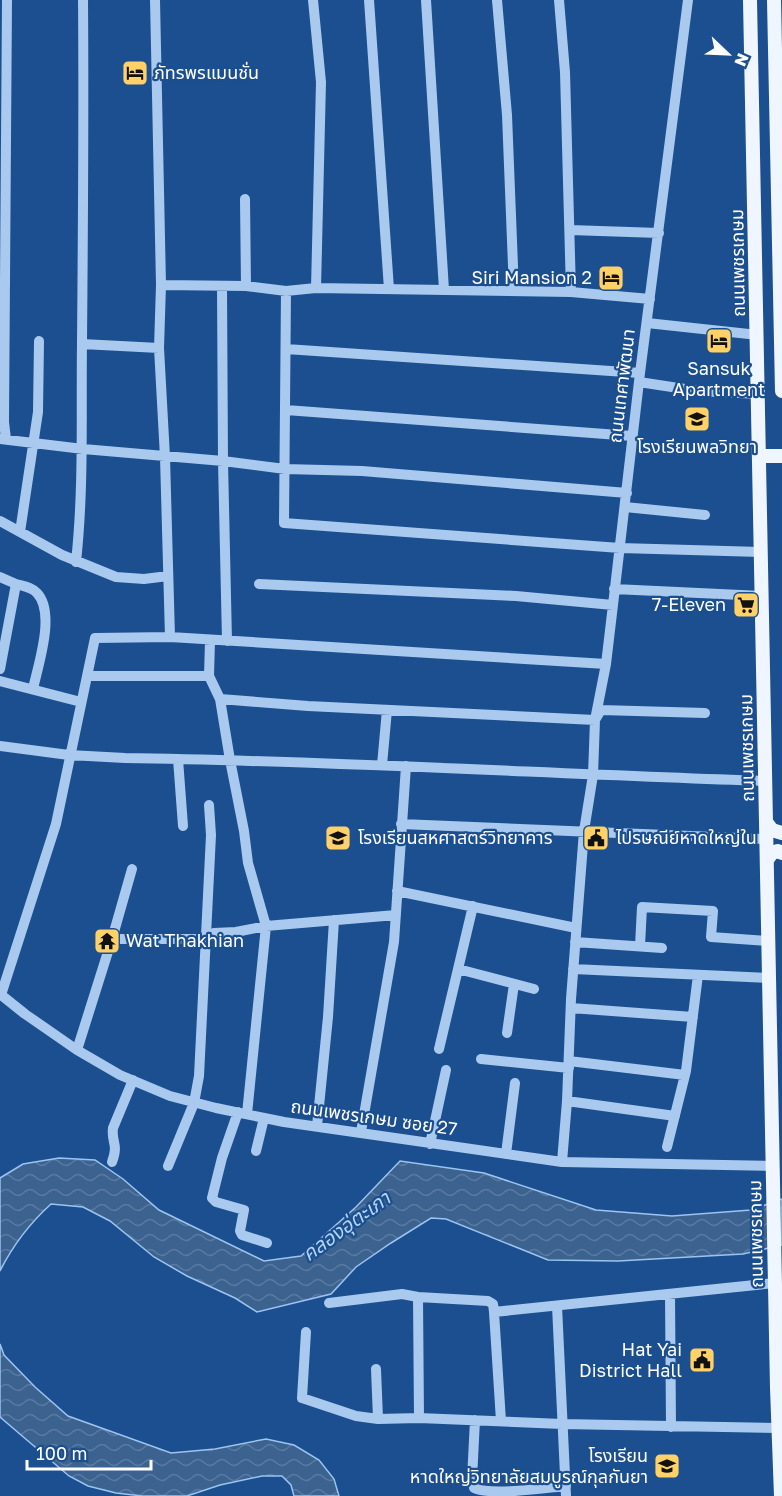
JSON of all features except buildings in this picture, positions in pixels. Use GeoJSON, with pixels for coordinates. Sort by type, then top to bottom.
{"type":"FeatureCollection","features":[{"type":"Feature","properties":{"kind":"main road","name":"ถนนเพชรเกษม"},"geometry":{"type":"LineString","coordinates":[[750,0],[781,1496]]}},
{"type":"Feature","properties":{"kind":"main road"},"geometry":{"type":"LineString","coordinates":[[774,0],[782,391]]}},
{"type":"Feature","properties":{"kind":"main road"},"geometry":{"type":"LineString","coordinates":[[756,251],[779,251]]}},
{"type":"Feature","properties":{"kind":"main road"},"geometry":{"type":"LineString","coordinates":[[760,456],[782,456]]}},
{"type":"Feature","properties":{"kind":"main road"},"geometry":{"type":"LineString","coordinates":[[766,822],[772,830],[782,833]]}},
{"type":"Feature","properties":{"kind":"main road"},"geometry":{"type":"LineString","coordinates":[[767,860],[772,853],[778,850],[782,853]]}},
{"type":"Feature","properties":{"kind":"street"},"geometry":{"type":"LineString","coordinates":[[7,0],[3,439],[83,449],[223,461],[285,470],[362,471],[627,493]]}},
{"type":"Feature","properties":{"kind":"street"},"geometry":{"type":"LineString","coordinates":[[76,562],[81,515],[83,449],[85,166],[83,0]]}},
{"type":"Feature","properties":{"kind":"street"},"geometry":{"type":"LineString","coordinates":[[155,0],[161,285],[159,348],[165,457],[170,637]]}},
{"type":"Feature","properties":{"kind":"street"},"geometry":{"type":"LineString","coordinates":[[313,0],[321,82],[316,288]]}},
{"type":"Feature","properties":{"kind":"street"},"geometry":{"type":"LineString","coordinates":[[369,0],[389,289]]}},
{"type":"Feature","properties":{"kind":"street"},"geometry":{"type":"LineString","coordinates":[[426,0],[444,290]]}},
{"type":"Feature","properties":{"kind":"street"},"geometry":{"type":"LineString","coordinates":[[497,0],[507,115],[514,291]]}},
{"type":"Feature","properties":{"kind":"street"},"geometry":{"type":"LineString","coordinates":[[559,0],[565,72],[571,292]]}},
{"type":"Feature","properties":{"kind":"street","name":"ถนนเทศาพัฒนา"},"geometry":{"type":"LineString","coordinates":[[562,1162],[576,927],[584,831],[593,775],[595,720],[606,664],[639,378],[688,0]]}},
{"type":"Feature","properties":{"kind":"street"},"geometry":{"type":"LineString","coordinates":[[245,199],[246,286]]}},
{"type":"Feature","properties":{"kind":"street"},"geometry":{"type":"LineString","coordinates":[[570,230],[659,233]]}},
{"type":"Feature","properties":{"kind":"street"},"geometry":{"type":"LineString","coordinates":[[161,285],[246,286],[286,291],[316,288],[571,292],[650,299]]}},
{"type":"Feature","properties":{"kind":"street"},"geometry":{"type":"LineString","coordinates":[[222,286],[227,641]]}},
{"type":"Feature","properties":{"kind":"street"},"geometry":{"type":"LineString","coordinates":[[286,291],[284,524],[620,548],[761,552]]}},
{"type":"Feature","properties":{"kind":"street"},"geometry":{"type":"LineString","coordinates":[[647,323],[758,334]]}},
{"type":"Feature","properties":{"kind":"street"},"geometry":{"type":"LineString","coordinates":[[20,532],[39,412],[39,341]]}},
{"type":"Feature","properties":{"kind":"street"},"geometry":{"type":"LineString","coordinates":[[82,344],[159,348]]}},
{"type":"Feature","properties":{"kind":"street"},"geometry":{"type":"LineString","coordinates":[[286,349],[639,378],[698,391],[759,394]]}},
{"type":"Feature","properties":{"kind":"street"},"geometry":{"type":"LineString","coordinates":[[285,410],[632,436]]}},
{"type":"Feature","properties":{"kind":"street"},"geometry":{"type":"LineString","coordinates":[[625,507],[705,515]]}},
{"type":"Feature","properties":{"kind":"street"},"geometry":{"type":"LineString","coordinates":[[0,521],[76,562],[116,577],[144,579],[168,576]]}},
{"type":"Feature","properties":{"kind":"street"},"geometry":{"type":"LineString","coordinates":[[0,577],[30,588],[39,594],[47,620],[33,689]]}},
{"type":"Feature","properties":{"kind":"street"},"geometry":{"type":"LineString","coordinates":[[0,669],[16,584]]}},
{"type":"Feature","properties":{"kind":"street"},"geometry":{"type":"LineString","coordinates":[[259,584],[516,596],[613,605]]}},
{"type":"Feature","properties":{"kind":"street"},"geometry":{"type":"LineString","coordinates":[[614,589],[762,596]]}},
{"type":"Feature","properties":{"kind":"street"},"geometry":{"type":"LineString","coordinates":[[0,994],[56,824],[95,638],[170,637],[606,664]]}},
{"type":"Feature","properties":{"kind":"street"},"geometry":{"type":"LineString","coordinates":[[210,641],[209,676],[220,699],[248,863],[266,926],[242,1113],[222,1158],[212,1198],[216,1202],[244,1210],[240,1231],[242,1235],[267,1243]]}},
{"type":"Feature","properties":{"kind":"street"},"geometry":{"type":"LineString","coordinates":[[87,676],[209,676]]}},
{"type":"Feature","properties":{"kind":"street"},"geometry":{"type":"LineString","coordinates":[[0,681],[81,702]]}},
{"type":"Feature","properties":{"kind":"street"},"geometry":{"type":"LineString","coordinates":[[220,699],[595,720],[601,710],[705,713]]}},
{"type":"Feature","properties":{"kind":"street"},"geometry":{"type":"LineString","coordinates":[[382,765],[387,710]]}},
{"type":"Feature","properties":{"kind":"street"},"geometry":{"type":"LineString","coordinates":[[0,746],[69,755],[766,781]]}},
{"type":"Feature","properties":{"kind":"street"},"geometry":{"type":"LineString","coordinates":[[178,759],[183,826]]}},
{"type":"Feature","properties":{"kind":"street"},"geometry":{"type":"LineString","coordinates":[[361,1132],[394,942],[406,766]]}},
{"type":"Feature","properties":{"kind":"street"},"geometry":{"type":"LineString","coordinates":[[168,1166],[194,1102],[199,1067],[211,835],[209,805]]}},
{"type":"Feature","properties":{"kind":"street"},"geometry":{"type":"LineString","coordinates":[[401,824],[766,839]]}},
{"type":"Feature","properties":{"kind":"street"},"geometry":{"type":"LineString","coordinates":[[77,1050],[132,868]]}},
{"type":"Feature","properties":{"kind":"street"},"geometry":{"type":"LineString","coordinates":[[397,891],[576,927]]}},
{"type":"Feature","properties":{"kind":"street"},"geometry":{"type":"LineString","coordinates":[[439,1049],[473,906]]}},
{"type":"Feature","properties":{"kind":"street"},"geometry":{"type":"LineString","coordinates":[[640,946],[642,907],[712,911],[711,938],[769,941]]}},
{"type":"Feature","properties":{"kind":"street"},"geometry":{"type":"LineString","coordinates":[[112,939],[207,939],[214,933],[236,932],[266,926],[396,915]]}},
{"type":"Feature","properties":{"kind":"street"},"geometry":{"type":"LineString","coordinates":[[317,1126],[328,1017],[334,920]]}},
{"type":"Feature","properties":{"kind":"street"},"geometry":{"type":"LineString","coordinates":[[575,942],[662,948]]}},
{"type":"Feature","properties":{"kind":"street"},"geometry":{"type":"LineString","coordinates":[[458,969],[534,989]]}},
{"type":"Feature","properties":{"kind":"street"},"geometry":{"type":"LineString","coordinates":[[573,969],[770,978]]}},
{"type":"Feature","properties":{"kind":"street"},"geometry":{"type":"LineString","coordinates":[[667,1147],[685,1075],[698,975]]}},
{"type":"Feature","properties":{"kind":"street"},"geometry":{"type":"LineString","coordinates":[[507,1033],[514,984]]}},
{"type":"Feature","properties":{"kind":"street","name":"ถนนเพชรเกษม ซอย 27"},"geometry":{"type":"LineString","coordinates":[[0,994],[77,1050],[120,1075],[170,1096],[242,1113],[430,1144],[562,1162],[773,1170]]}},
{"type":"Feature","properties":{"kind":"street"},"geometry":{"type":"LineString","coordinates":[[571,1008],[693,1017]]}},
{"type":"Feature","properties":{"kind":"street"},"geometry":{"type":"LineString","coordinates":[[481,1059],[569,1064],[685,1075]]}},
{"type":"Feature","properties":{"kind":"street"},"geometry":{"type":"LineString","coordinates":[[430,1144],[446,1070]]}},
{"type":"Feature","properties":{"kind":"street"},"geometry":{"type":"LineString","coordinates":[[112,1162],[116,1145],[112,1128],[133,1080]]}},
{"type":"Feature","properties":{"kind":"street"},"geometry":{"type":"LineString","coordinates":[[506,1154],[515,1083]]}},
{"type":"Feature","properties":{"kind":"street"},"geometry":{"type":"LineString","coordinates":[[567,1101],[675,1116]]}},
{"type":"Feature","properties":{"kind":"street"},"geometry":{"type":"LineString","coordinates":[[256,1151],[264,1118]]}},
{"type":"Feature","properties":{"kind":"street"},"geometry":{"type":"LineString","coordinates":[[494,1312],[775,1283]]}},
{"type":"Feature","properties":{"kind":"street"},"geometry":{"type":"LineString","coordinates":[[328,1303],[402,1294],[488,1301],[493,1304],[501,1421]]}},
{"type":"Feature","properties":{"kind":"street"},"geometry":{"type":"LineString","coordinates":[[670,1294],[670,1427]]}},
{"type":"Feature","properties":{"kind":"street"},"geometry":{"type":"LineString","coordinates":[[418,1297],[420,1418]]}},
{"type":"Feature","properties":{"kind":"street"},"geometry":{"type":"LineString","coordinates":[[475,1420],[472,1479],[474,1488],[480,1491],[566,1491],[556,1305]]}},
{"type":"Feature","properties":{"kind":"street"},"geometry":{"type":"LineString","coordinates":[[306,1332],[302,1398],[356,1416],[378,1419],[420,1418],[562,1424],[779,1428]]}},
{"type":"Feature","properties":{"kind":"street"},"geometry":{"type":"LineString","coordinates":[[376,1369],[378,1419]]}},
{"type":"Feature","properties":{"kind":"water","name":"คลองอุ่ตะเภา"},"geometry":{"type":"Polygon","coordinates":[[[59,1158],[95,1160],[123,1179],[159,1210],[264,1261],[301,1256],[356,1207],[400,1161],[484,1173],[596,1210],[672,1216],[751,1210],[782,1199],[782,1245],[743,1254],[618,1261],[548,1260],[446,1219],[431,1218],[356,1267],[331,1294],[257,1312],[235,1298],[187,1276],[154,1257],[110,1221],[83,1207],[51,1204],[22,1235],[0,1271],[0,1178],[23,1164],[59,1158]]]}},
{"type":"Feature","properties":{"kind":"water"},"geometry":{"type":"Polygon","coordinates":[[[0,1344],[4,1355],[68,1416],[171,1453],[215,1449],[266,1439],[294,1445],[319,1460],[334,1479],[339,1496],[294,1496],[291,1485],[282,1476],[262,1476],[220,1485],[187,1496],[142,1496],[88,1486],[69,1476],[0,1417],[0,1344]]]}},
{"type":"Feature","properties":{"kind":"place","name":"ภัทรพรแมนชั่น"},"geometry":{"type":"Point","coordinates":[135,73]}},
{"type":"Feature","properties":{"kind":"place","name":"Siri Mansion 2"},"geometry":{"type":"Point","coordinates":[611,278]}},
{"type":"Feature","properties":{"kind":"place","name":"Sansuk Apartment"},"geometry":{"type":"Point","coordinates":[719,341]}},
{"type":"Feature","properties":{"kind":"place","name":"โรงเรียนพลวิทยา"},"geometry":{"type":"Point","coordinates":[697,419]}},
{"type":"Feature","properties":{"kind":"place","name":"7-Eleven"},"geometry":{"type":"Point","coordinates":[746,605]}},
{"type":"Feature","properties":{"kind":"place","name":"โรงเรียนสหศาสตร์วิทยาคาร"},"geometry":{"type":"Point","coordinates":[338,838]}},
{"type":"Feature","properties":{"kind":"place","name":"ไปรษณีย์หาดใหญ่ใน"},"geometry":{"type":"Point","coordinates":[596,838]}},
{"type":"Feature","properties":{"kind":"place","name":"Wat Thakhian"},"geometry":{"type":"Point","coordinates":[107,941]}},
{"type":"Feature","properties":{"kind":"place","name":"Hat Yai District Hall"},"geometry":{"type":"Point","coordinates":[702,1360]}},
{"type":"Feature","properties":{"kind":"place","name":"โรงเรียน หาดใหญ่วิทยาลัยสมบูรณ์กุลกันยา"},"geometry":{"type":"Point","coordinates":[667,1466]}}]}
